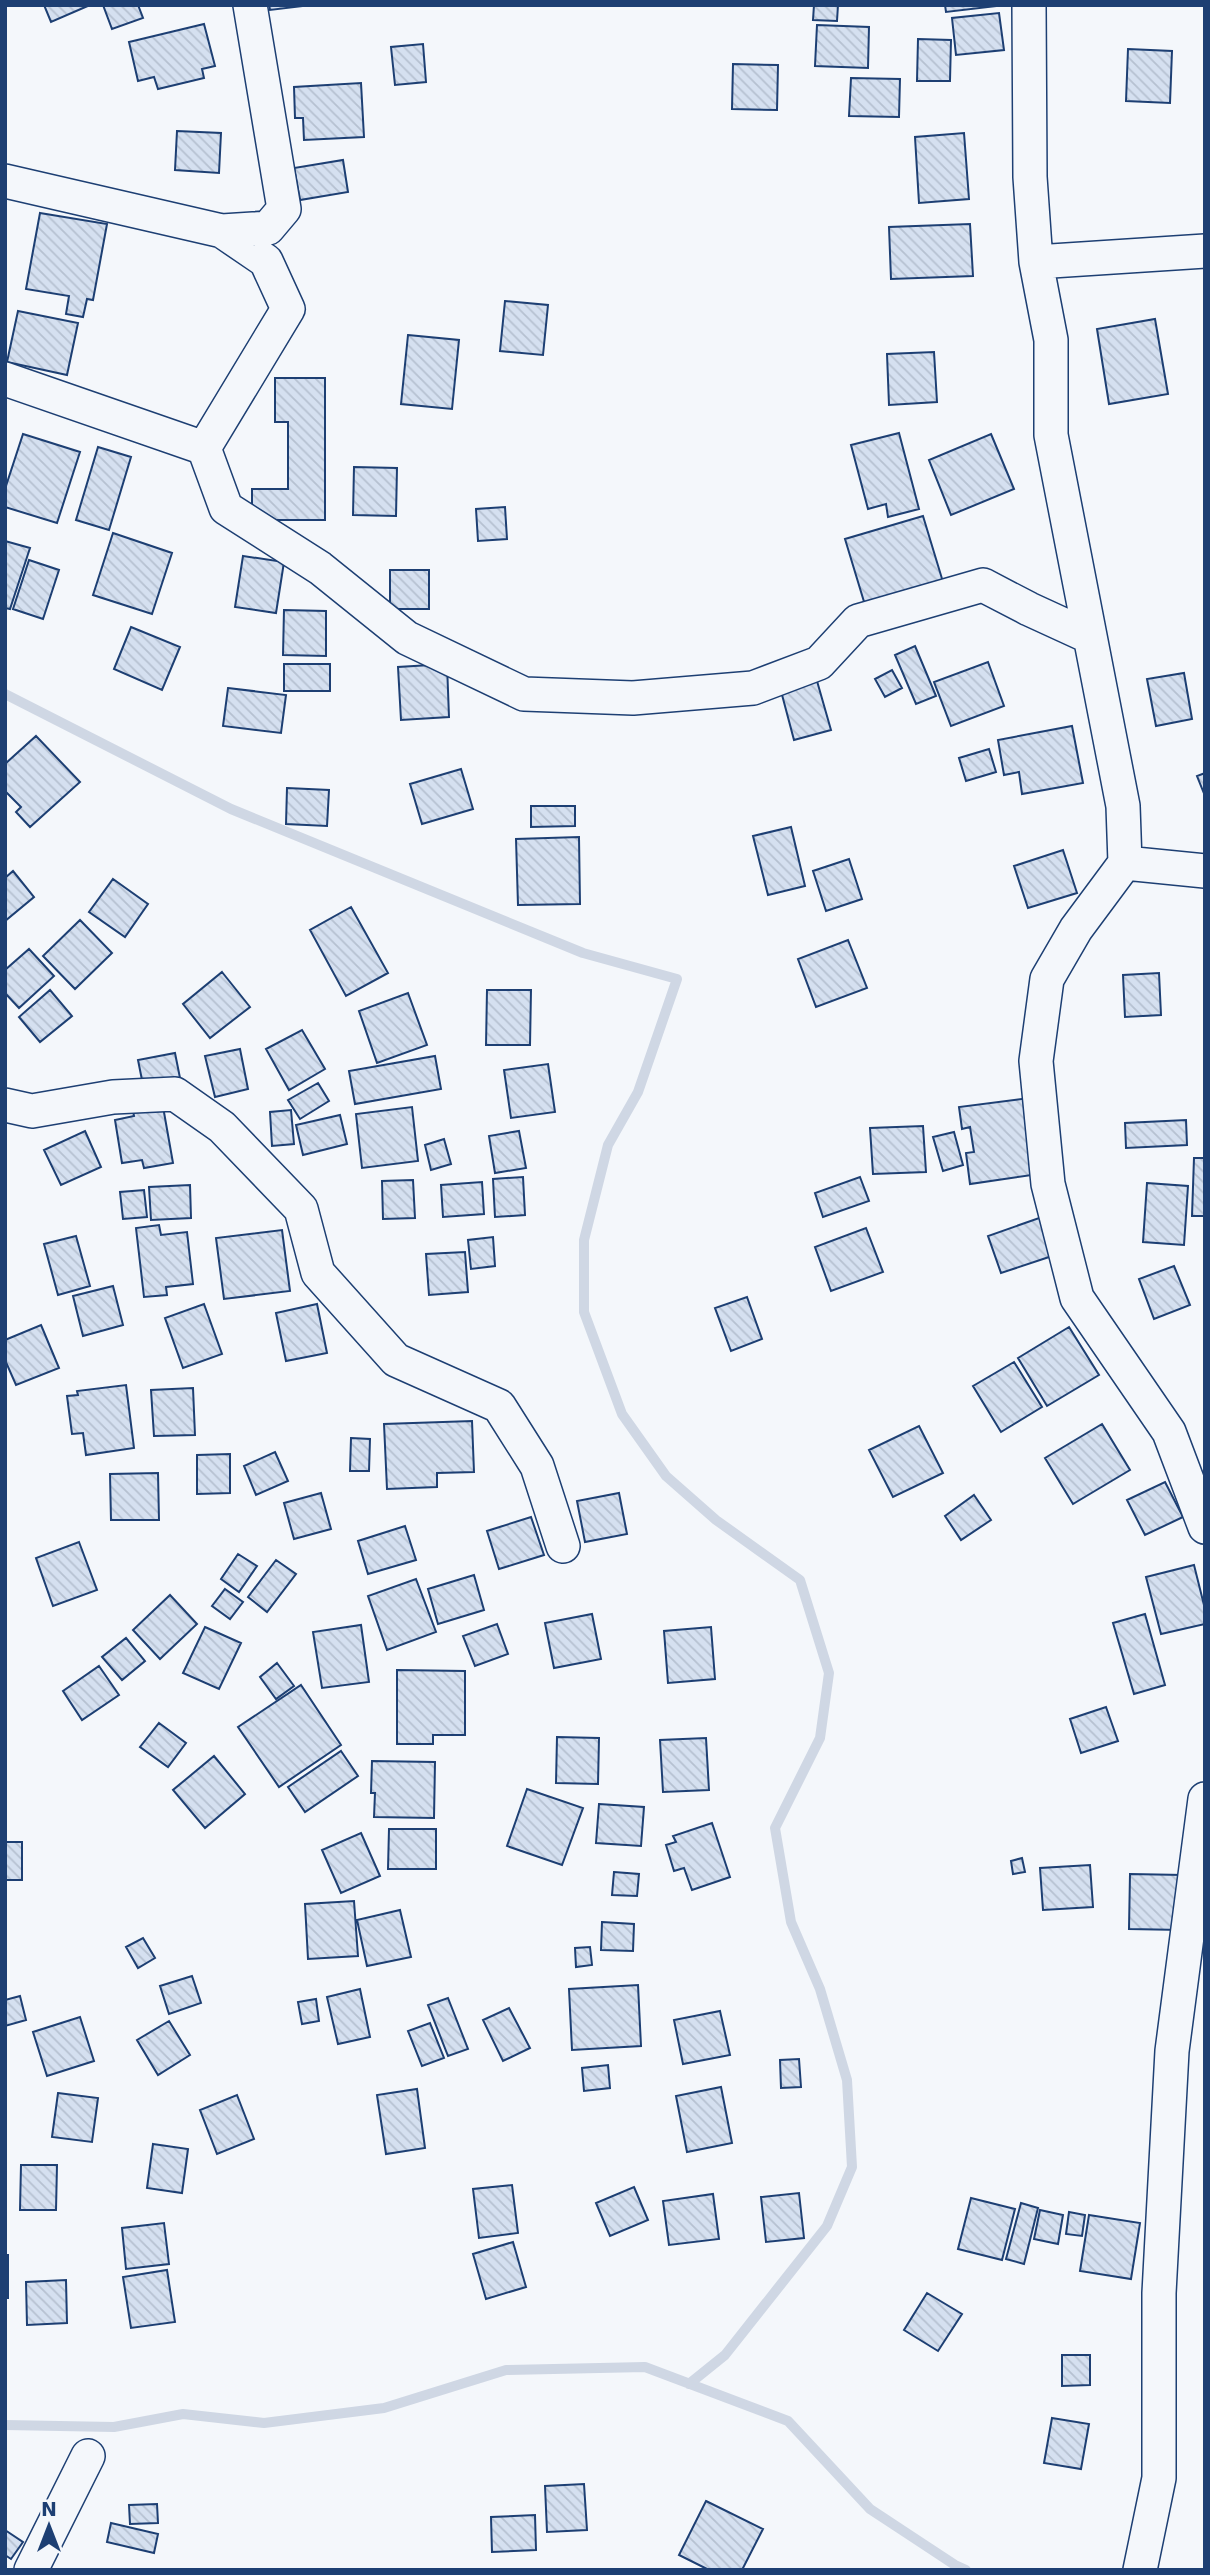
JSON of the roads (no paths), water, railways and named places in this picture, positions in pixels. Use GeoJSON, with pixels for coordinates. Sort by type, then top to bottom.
{"type":"FeatureCollection","features":[{"type":"Feature","properties":{"kind":"street"},"geometry":{"type":"LineString","coordinates":[[5,181],[222,231],[268,228],[284,208],[250,5]]}},
{"type":"Feature","properties":{"kind":"street"},"geometry":{"type":"LineString","coordinates":[[1029,5],[1030,177],[1036,262],[1051,340],[1051,435],[1123,806],[1125,863],[1076,929],[1046,979],[1036,1061],[1048,1184],[1077,1298],[1169,1432],[1205,1527]]}},
{"type":"Feature","properties":{"kind":"street"},"geometry":{"type":"LineString","coordinates":[[204,448],[288,309],[266,261],[222,231]]}},
{"type":"Feature","properties":{"kind":"street"},"geometry":{"type":"LineString","coordinates":[[1036,262],[1205,251]]}},
{"type":"Feature","properties":{"kind":"street"},"geometry":{"type":"LineString","coordinates":[[5,379],[204,448]]}},
{"type":"Feature","properties":{"kind":"street"},"geometry":{"type":"LineString","coordinates":[[204,448],[226,508],[320,568],[407,638],[524,694],[633,698],[753,688],[819,663],[858,621],[983,585],[1090,637]]}},
{"type":"Feature","properties":{"kind":"street"},"geometry":{"type":"LineString","coordinates":[[1125,863],[1205,871]]}},
{"type":"Feature","properties":{"kind":"street"},"geometry":{"type":"LineString","coordinates":[[5,1105],[32,1111],[113,1097],[174,1094],[222,1127],[301,1209],[318,1273],[396,1360],[499,1406],[537,1466],[563,1546]]}},
{"type":"Feature","properties":{"kind":"street"},"geometry":{"type":"LineString","coordinates":[[1140,2570],[1159,2478],[1159,2292],[1172,2051],[1205,1799]]}},
{"type":"Feature","properties":{"kind":"street"},"geometry":{"type":"LineString","coordinates":[[31,2570],[89,2456]]}},
{"type":"Feature","properties":{"kind":"waterway"},"geometry":{"type":"LineString","coordinates":[[5,694],[231,809],[583,953],[677,979],[638,1092],[608,1145],[584,1240],[584,1312],[622,1414],[666,1476],[716,1520],[800,1580],[829,1673],[820,1738],[775,1828],[791,1922],[820,1989],[847,2080],[852,2167],[827,2226],[725,2355],[689,2384]]}},
{"type":"Feature","properties":{"kind":"waterway"},"geometry":{"type":"LineString","coordinates":[[5,2425],[114,2427],[183,2414],[264,2423],[384,2408],[506,2370],[645,2367],[788,2421],[870,2509],[966,2570]]}}]}
